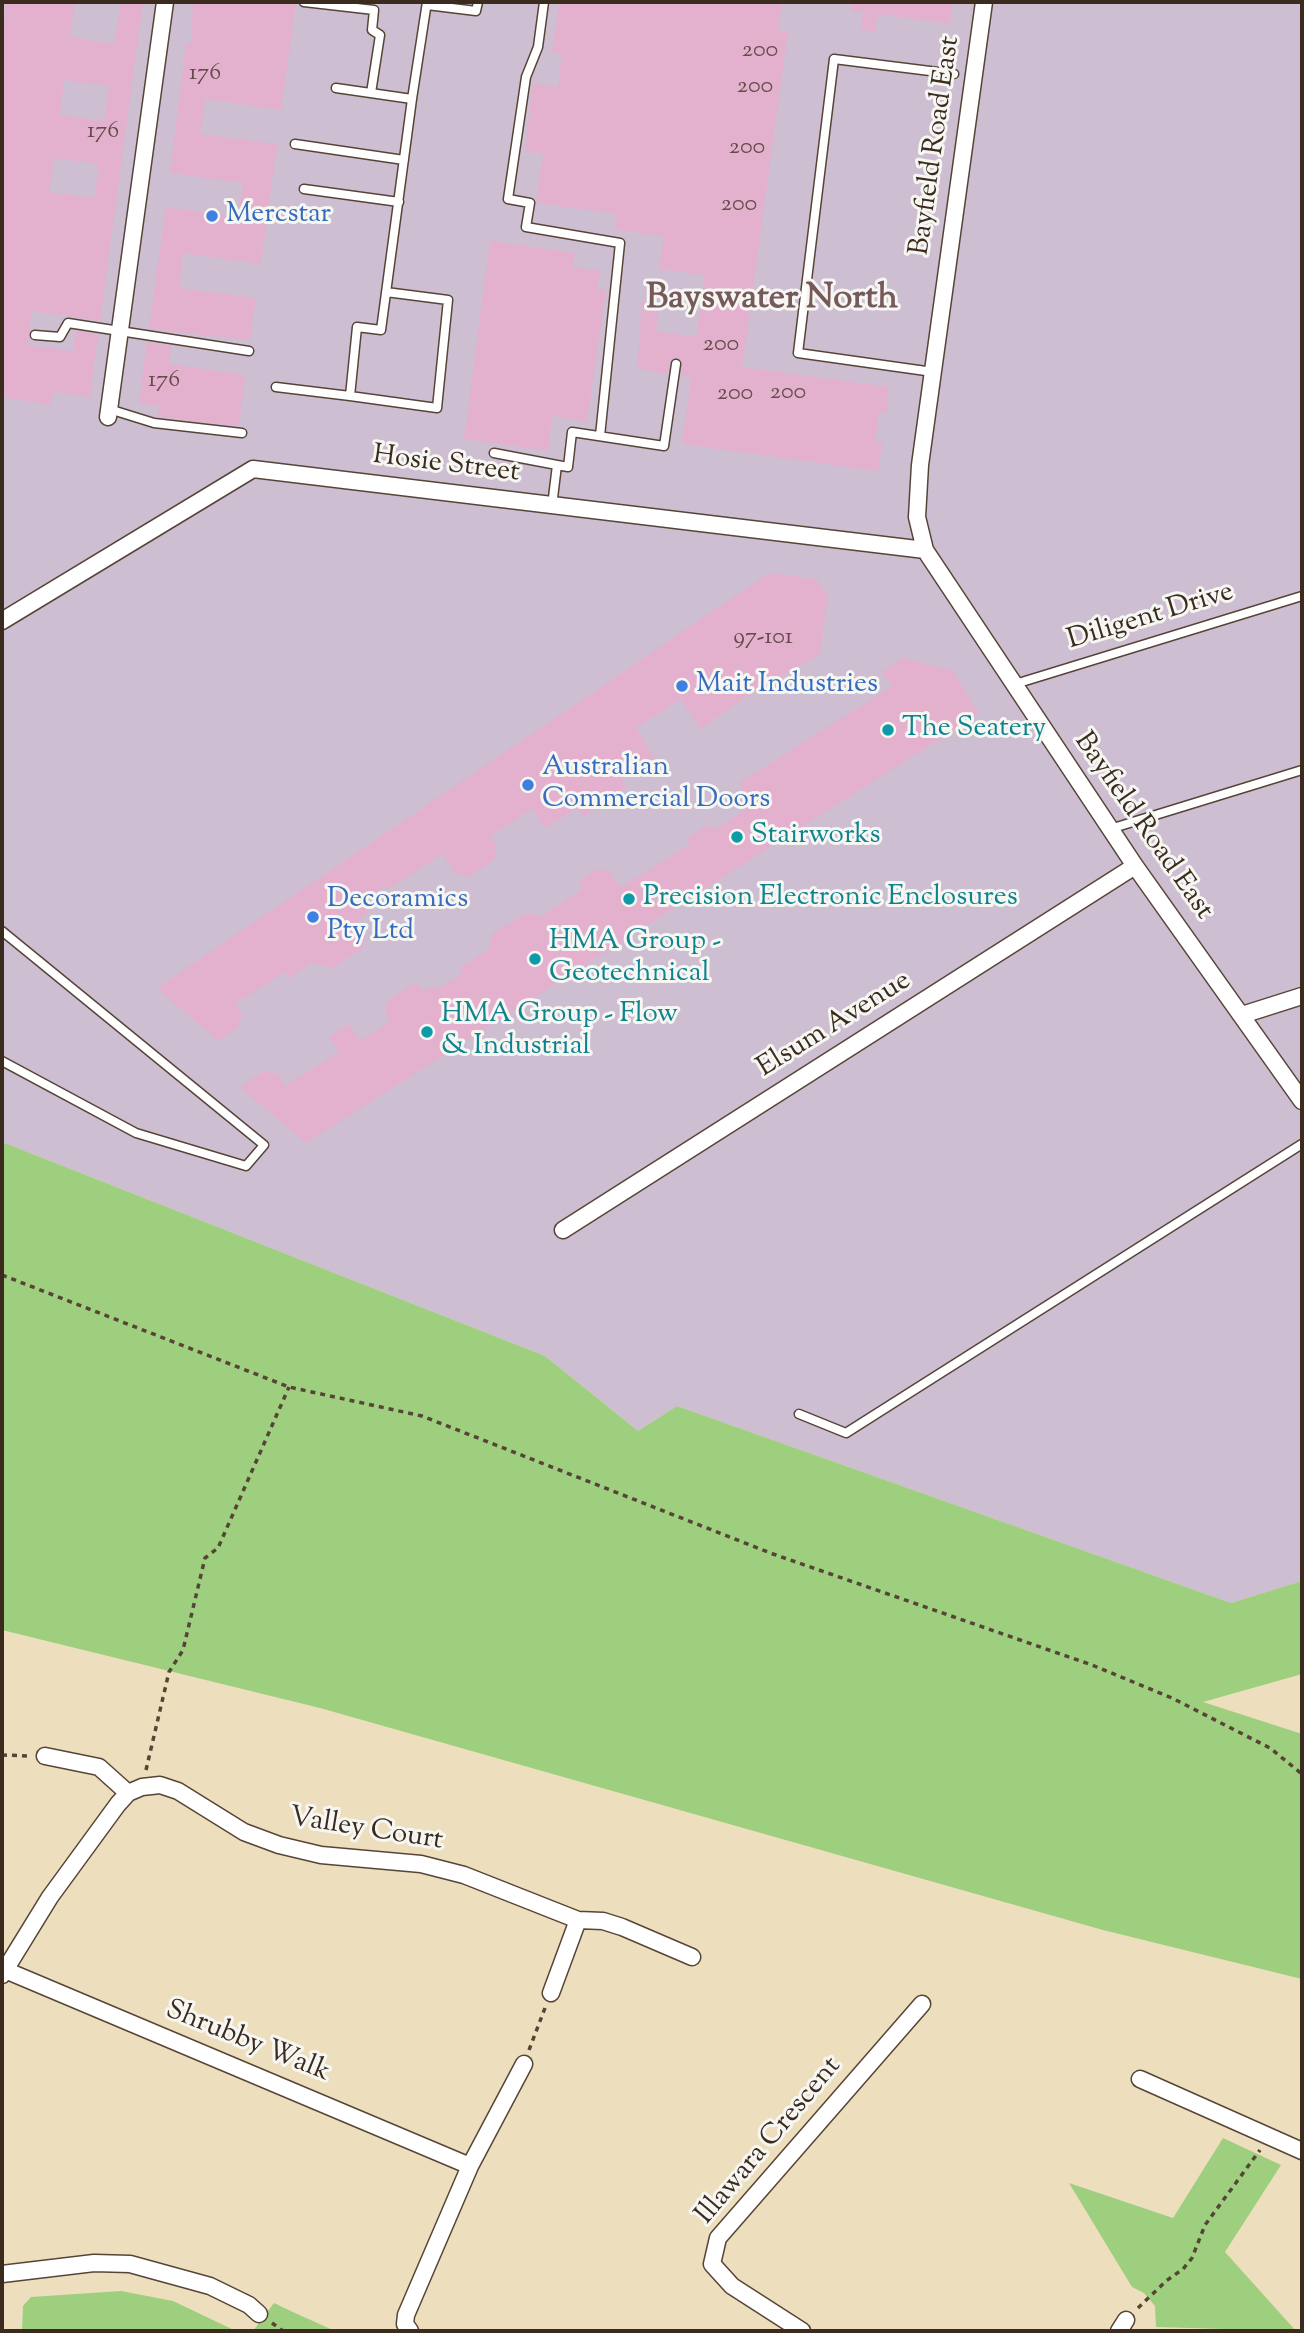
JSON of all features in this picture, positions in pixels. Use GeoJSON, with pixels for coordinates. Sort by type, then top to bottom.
{"type":"FeatureCollection","features":[{"type":"Feature","properties":{"kind":"street"},"geometry":{"type":"LineString","coordinates":[[109,413],[164,2]]}},
{"type":"Feature","properties":{"kind":"street","name":"Bayfield Road East"},"geometry":{"type":"LineString","coordinates":[[984,2],[920,465],[917,517],[925,550],[1012,685],[1135,866],[1302,1101]]}},
{"type":"Feature","properties":{"kind":"street","name":"Hosie Street"},"geometry":{"type":"LineString","coordinates":[[2,621],[253,469],[925,550]]}},
{"type":"Feature","properties":{"kind":"street","name":"Elsum Avenue"},"geometry":{"type":"LineString","coordinates":[[563,1230],[1135,866]]}},
{"type":"Feature","properties":{"kind":"street"},"geometry":{"type":"LineString","coordinates":[[1242,1015],[1302,996]]}},
{"type":"Feature","properties":{"kind":"street"},"geometry":{"type":"LineString","coordinates":[[3,1972],[50,1897],[135,1790],[99,1768],[45,1756]]}},
{"type":"Feature","properties":{"kind":"street","name":"Valley Court"},"geometry":{"type":"LineString","coordinates":[[135,1790],[160,1785],[178,1791],[244,1832],[321,1855],[421,1864],[464,1875],[578,1920],[603,1921],[622,1927],[692,1957]]}},
{"type":"Feature","properties":{"kind":"street"},"geometry":{"type":"LineString","coordinates":[[551,1993],[578,1920]]}},
{"type":"Feature","properties":{"kind":"street","name":"Shrubby Walk"},"geometry":{"type":"LineString","coordinates":[[3,1972],[470,2166]]}},
{"type":"Feature","properties":{"kind":"street","name":"Illawara Crescent"},"geometry":{"type":"LineString","coordinates":[[802,2331],[732,2286],[712,2264],[718,2238],[922,2004]]}},
{"type":"Feature","properties":{"kind":"street"},"geometry":{"type":"LineString","coordinates":[[410,2331],[405,2324],[406,2315],[470,2166],[524,2064]]}},
{"type":"Feature","properties":{"kind":"street"},"geometry":{"type":"LineString","coordinates":[[1140,2079],[1302,2151]]}},
{"type":"Feature","properties":{"kind":"street"},"geometry":{"type":"LineString","coordinates":[[2,2274],[94,2263],[130,2264],[210,2286],[249,2305],[259,2314]]}},
{"type":"Feature","properties":{"kind":"lane"},"geometry":{"type":"LineString","coordinates":[[304,2],[374,10],[372,30],[380,35],[371,93]]}},
{"type":"Feature","properties":{"kind":"lane"},"geometry":{"type":"LineString","coordinates":[[350,396],[357,327],[381,330],[427,3],[476,11],[478,2]]}},
{"type":"Feature","properties":{"kind":"lane"},"geometry":{"type":"LineString","coordinates":[[544,2],[538,47],[526,77],[508,199],[530,203],[526,227],[620,243],[600,436]]}},
{"type":"Feature","properties":{"kind":"lane"},"geometry":{"type":"LineString","coordinates":[[933,372],[798,353],[834,59],[954,74]]}},
{"type":"Feature","properties":{"kind":"lane"},"geometry":{"type":"LineString","coordinates":[[336,88],[412,99]]}},
{"type":"Feature","properties":{"kind":"lane"},"geometry":{"type":"LineString","coordinates":[[295,144],[404,160]]}},
{"type":"Feature","properties":{"kind":"lane"},"geometry":{"type":"LineString","coordinates":[[304,189],[398,202]]}},
{"type":"Feature","properties":{"kind":"lane"},"geometry":{"type":"LineString","coordinates":[[276,387],[437,408],[449,300],[386,292]]}},
{"type":"Feature","properties":{"kind":"lane"},"geometry":{"type":"LineString","coordinates":[[34,335],[60,337],[68,323],[249,351]]}},
{"type":"Feature","properties":{"kind":"lane"},"geometry":{"type":"LineString","coordinates":[[494,453],[568,467],[572,432],[664,446],[676,363]]}},
{"type":"Feature","properties":{"kind":"lane"},"geometry":{"type":"LineString","coordinates":[[109,413],[154,423],[242,433]]}},
{"type":"Feature","properties":{"kind":"lane"},"geometry":{"type":"LineString","coordinates":[[552,506],[557,465]]}},
{"type":"Feature","properties":{"kind":"lane","name":"Diligent Drive"},"geometry":{"type":"LineString","coordinates":[[1012,685],[1302,596]]}},
{"type":"Feature","properties":{"kind":"lane"},"geometry":{"type":"LineString","coordinates":[[1110,828],[1302,770]]}},
{"type":"Feature","properties":{"kind":"lane"},"geometry":{"type":"LineString","coordinates":[[2,931],[264,1145],[246,1166],[136,1133],[2,1061]]}},
{"type":"Feature","properties":{"kind":"lane"},"geometry":{"type":"LineString","coordinates":[[799,1414],[846,1433],[1302,1144]]}},
{"type":"Feature","properties":{"kind":"path"},"geometry":{"type":"LineString","coordinates":[[2,1275],[289,1387],[422,1416],[773,1554],[1092,1665],[1172,1698],[1270,1748],[1302,1774]]}},
{"type":"Feature","properties":{"kind":"path"},"geometry":{"type":"LineString","coordinates":[[135,1790],[169,1672],[183,1650],[205,1558],[218,1548],[289,1387]]}},
{"type":"Feature","properties":{"kind":"path"},"geometry":{"type":"LineString","coordinates":[[2,1755],[45,1756]]}},
{"type":"Feature","properties":{"kind":"path"},"geometry":{"type":"LineString","coordinates":[[524,2064],[551,1993]]}},
{"type":"Feature","properties":{"kind":"path"},"geometry":{"type":"LineString","coordinates":[[1123,2326],[1149,2295],[1183,2269],[1205,2225],[1241,2180],[1268,2137]]}},
{"type":"Feature","properties":{"kind":"shaded area"},"geometry":{"type":"Polygon","coordinates":[[[2,2],[1302,2],[1302,1581],[1231,1603],[677,1406],[638,1431],[545,1356],[2,1142],[2,2]]]}},
{"type":"Feature","properties":{"kind":"green space"},"geometry":{"type":"Polygon","coordinates":[[[2,1142],[545,1356],[638,1431],[677,1406],[1231,1603],[1302,1581],[1302,1674],[1203,1702],[1302,1734],[1302,1979],[1103,1930],[320,1708],[2,1630],[2,1142]]]}},
{"type":"Feature","properties":{"kind":"green space"},"geometry":{"type":"Polygon","coordinates":[[[1223,2138],[1281,2165],[1225,2252],[1296,2331],[1156,2327],[1155,2306],[1144,2293],[1132,2287],[1069,2183],[1173,2218],[1223,2138]]]}},
{"type":"Feature","properties":{"kind":"green space"},"geometry":{"type":"Polygon","coordinates":[[[121,2291],[173,2301],[236,2331],[22,2331],[23,2306],[31,2297],[121,2291]]]}},
{"type":"Feature","properties":{"kind":"green space"},"geometry":{"type":"Polygon","coordinates":[[[274,2303],[295,2313],[335,2331],[253,2331],[274,2303]]]}},
{"type":"Feature","properties":{"kind":"building"},"geometry":{"type":"Polygon","coordinates":[[[7,2],[75,2],[70,37],[114,44],[121,2],[143,2],[100,321],[32,311],[28,345],[73,351],[76,331],[98,334],[90,397],[53,392],[51,405],[2,397],[2,38],[7,2]],[[64,80],[60,115],[104,121],[109,86],[64,80]],[[54,158],[49,192],[95,198],[98,164],[54,158]]]}},
{"type":"Feature","properties":{"kind":"building"},"geometry":{"type":"Polygon","coordinates":[[[193,2],[296,2],[281,110],[205,99],[200,134],[277,144],[261,264],[183,253],[179,288],[256,298],[250,340],[149,329],[166,207],[238,217],[243,183],[170,173],[186,43],[191,44],[193,2]]]}},
{"type":"Feature","properties":{"kind":"building"},"geometry":{"type":"Polygon","coordinates":[[[559,2],[782,2],[778,30],[788,32],[742,367],[889,387],[886,413],[879,412],[875,441],[882,442],[878,471],[682,444],[691,378],[681,376],[682,362],[676,357],[670,361],[668,374],[637,369],[642,302],[659,304],[656,331],[696,337],[705,275],[659,269],[664,236],[615,230],[617,214],[536,203],[543,154],[525,152],[533,83],[558,87],[562,54],[552,53],[559,2]]]}},
{"type":"Feature","properties":{"kind":"building"},"geometry":{"type":"Polygon","coordinates":[[[852,2],[953,2],[950,24],[878,14],[875,32],[861,29],[863,12],[851,11],[852,2]]]}},
{"type":"Feature","properties":{"kind":"building"},"geometry":{"type":"Polygon","coordinates":[[[490,241],[575,253],[573,267],[600,271],[597,289],[606,290],[587,421],[552,416],[548,451],[464,439],[490,241]]]}},
{"type":"Feature","properties":{"kind":"building"},"geometry":{"type":"Polygon","coordinates":[[[147,342],[171,346],[169,364],[245,375],[239,426],[158,417],[159,406],[139,403],[147,342]]]}},
{"type":"Feature","properties":{"kind":"building"},"geometry":{"type":"Polygon","coordinates":[[[769,573],[816,579],[828,596],[820,654],[743,699],[701,729],[681,699],[636,728],[655,759],[621,780],[627,787],[583,817],[577,808],[545,828],[532,809],[491,836],[497,846],[494,860],[468,877],[455,873],[443,854],[388,889],[386,886],[362,901],[370,912],[356,921],[365,935],[362,949],[333,968],[312,963],[289,978],[285,972],[235,1004],[242,1015],[238,1028],[218,1041],[157,988],[769,573]]]}},
{"type":"Feature","properties":{"kind":"building"},"geometry":{"type":"Polygon","coordinates":[[[903,658],[952,670],[979,714],[306,1143],[240,1087],[264,1071],[278,1074],[285,1086],[339,1052],[329,1037],[349,1024],[360,1041],[390,1022],[385,1014],[388,1000],[416,982],[423,991],[430,987],[438,989],[462,974],[459,968],[489,949],[492,934],[526,913],[541,916],[583,889],[579,881],[596,869],[610,872],[620,888],[690,844],[686,839],[709,824],[713,830],[752,805],[739,783],[892,686],[882,672],[903,658]]]}},
{"type":"Feature","properties":{"kind":"place","name":"Mercstar"},"geometry":{"type":"Point","coordinates":[212,216]}},
{"type":"Feature","properties":{"kind":"place","name":"Mait Industries"},"geometry":{"type":"Point","coordinates":[682,686]}},
{"type":"Feature","properties":{"kind":"place","name":"The Seatery"},"geometry":{"type":"Point","coordinates":[888,730]}},
{"type":"Feature","properties":{"kind":"place","name":"Australian Commercial Doors"},"geometry":{"type":"Point","coordinates":[528,785]}},
{"type":"Feature","properties":{"kind":"place","name":"Stairworks"},"geometry":{"type":"Point","coordinates":[737,837]}},
{"type":"Feature","properties":{"kind":"place","name":"Precision Electronic Enclosures"},"geometry":{"type":"Point","coordinates":[629,899]}},
{"type":"Feature","properties":{"kind":"place","name":"Decoramics Pty Ltd"},"geometry":{"type":"Point","coordinates":[313,917]}},
{"type":"Feature","properties":{"kind":"place","name":"HMA Group - Geotechnical"},"geometry":{"type":"Point","coordinates":[535,959]}},
{"type":"Feature","properties":{"kind":"place","name":"HMA Group - Flow & Industrial"},"geometry":{"type":"Point","coordinates":[427,1032]}},
{"type":"Feature","properties":{"kind":"district","name":"Bayswater North"},"geometry":{"type":"Point","coordinates":[772,301]}}]}
